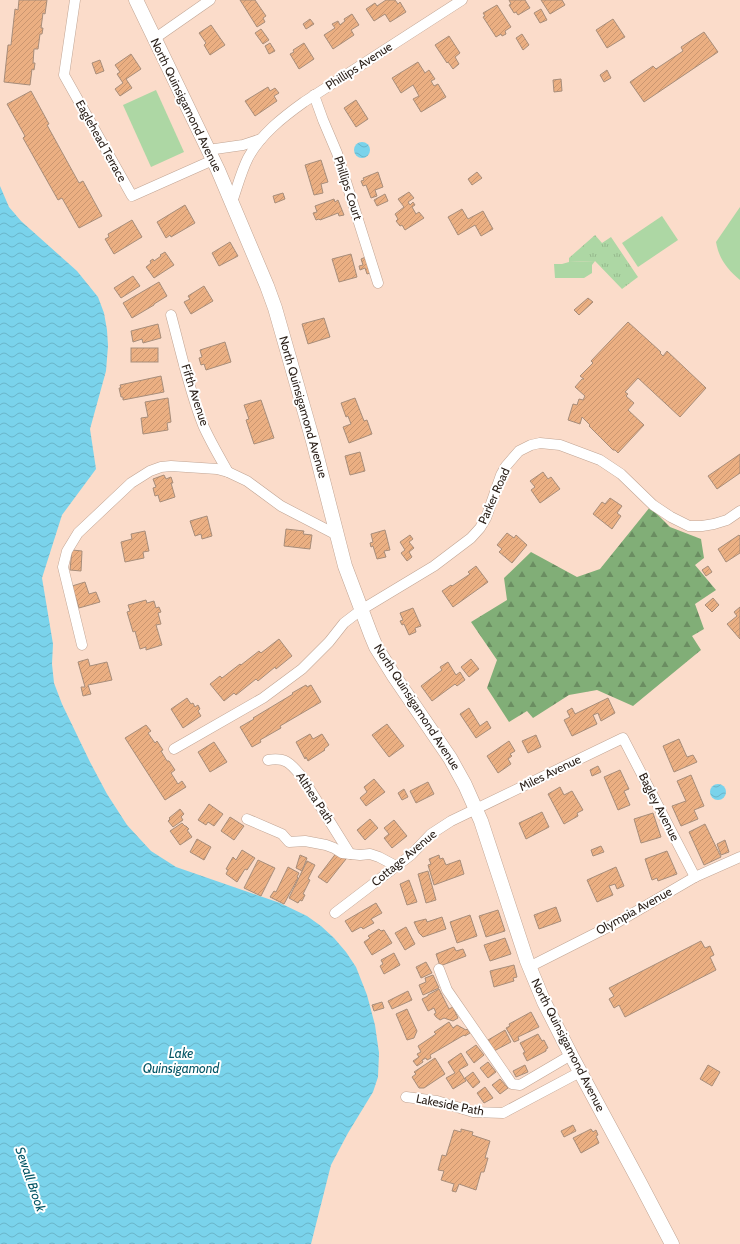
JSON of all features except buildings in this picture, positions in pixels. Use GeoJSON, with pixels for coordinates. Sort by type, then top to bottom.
{"type":"FeatureCollection","features":[{"type":"Feature","properties":{"kind":"main road","name":"North Quinsigamond Avenue"},"geometry":{"type":"LineString","coordinates":[[136,0],[232,202],[261,269],[275,308],[313,441],[345,566],[376,647],[411,703],[450,758],[465,785],[476,809],[529,967],[544,1002],[672,1244]]}},
{"type":"Feature","properties":{"kind":"street","name":"Eaglehead Terrace"},"geometry":{"type":"LineString","coordinates":[[75,0],[64,76],[132,196],[210,155]]}},
{"type":"Feature","properties":{"kind":"street"},"geometry":{"type":"LineString","coordinates":[[154,39],[210,0]]}},
{"type":"Feature","properties":{"kind":"street","name":"Phillips Avenue"},"geometry":{"type":"LineString","coordinates":[[232,202],[248,159],[261,139],[281,119],[314,95],[462,0]]}},
{"type":"Feature","properties":{"kind":"street","name":"Phillips Court"},"geometry":{"type":"LineString","coordinates":[[314,95],[337,153],[378,283]]}},
{"type":"Feature","properties":{"kind":"street","name":"Phillips Avenue"},"geometry":{"type":"LineString","coordinates":[[210,155],[261,139]]}},
{"type":"Feature","properties":{"kind":"street","name":"Fifth Avenue"},"geometry":{"type":"LineString","coordinates":[[171,315],[199,414],[209,437],[228,472]]}},
{"type":"Feature","properties":{"kind":"street","name":"Parker Road"},"geometry":{"type":"LineString","coordinates":[[174,749],[262,698],[302,669],[329,642],[344,623],[361,610],[434,566],[475,533],[486,518],[501,475],[506,466],[519,451],[531,445],[540,443],[560,445],[600,460],[621,474],[653,505],[690,526],[702,526],[727,520],[740,510]]}},
{"type":"Feature","properties":{"kind":"street"},"geometry":{"type":"LineString","coordinates":[[82,645],[63,567],[67,551],[78,533],[131,482],[150,471],[161,467],[171,466],[217,469],[228,472],[246,481],[281,506],[337,535]]}},
{"type":"Feature","properties":{"kind":"street","name":"Miles Avenue"},"geometry":{"type":"LineString","coordinates":[[476,809],[623,738]]}},
{"type":"Feature","properties":{"kind":"street","name":"Bagley Avenue"},"geometry":{"type":"LineString","coordinates":[[623,738],[695,877]]}},
{"type":"Feature","properties":{"kind":"street","name":"Althea Path"},"geometry":{"type":"LineString","coordinates":[[268,760],[277,759],[285,761],[294,767],[302,777],[350,854]]}},
{"type":"Feature","properties":{"kind":"street","name":"Cottage Avenue"},"geometry":{"type":"LineString","coordinates":[[335,913],[411,855],[437,830],[451,821],[476,809]]}},
{"type":"Feature","properties":{"kind":"street"},"geometry":{"type":"LineString","coordinates":[[247,818],[282,834],[289,842],[305,841],[326,845],[342,853],[370,854],[396,866]]}},
{"type":"Feature","properties":{"kind":"street","name":"Olympia Avenue"},"geometry":{"type":"LineString","coordinates":[[529,967],[618,922],[695,877],[740,857]]}},
{"type":"Feature","properties":{"kind":"street"},"geometry":{"type":"LineString","coordinates":[[439,969],[447,990],[512,1084],[520,1085],[571,1055]]}},
{"type":"Feature","properties":{"kind":"street"},"geometry":{"type":"LineString","coordinates":[[550,1067],[559,1083]]}},
{"type":"Feature","properties":{"kind":"street","name":"Lakeside Path"},"geometry":{"type":"LineString","coordinates":[[406,1097],[437,1101],[473,1112],[503,1113],[580,1072]]}},
{"type":"Feature","properties":{"kind":"green space"},"geometry":{"type":"Polygon","coordinates":[[[156,90],[184,152],[151,167],[123,105],[156,90]]]}},
{"type":"Feature","properties":{"kind":"green space"},"geometry":{"type":"Polygon","coordinates":[[[740,207],[740,280],[724,263],[719,254],[716,242],[740,207]]]}},
{"type":"Feature","properties":{"kind":"green space"},"geometry":{"type":"Polygon","coordinates":[[[662,216],[678,240],[638,267],[622,243],[662,216]]]}},
{"type":"Feature","properties":{"kind":"green space"},"geometry":{"type":"Polygon","coordinates":[[[595,235],[602,243],[611,237],[638,277],[622,289],[595,261],[569,262],[569,258],[595,235]]]}},
{"type":"Feature","properties":{"kind":"green space"},"geometry":{"type":"Polygon","coordinates":[[[595,261],[592,265],[592,273],[584,278],[555,278],[554,264],[595,261]]]}},
{"type":"Feature","properties":{"kind":"green space"},"geometry":{"type":"Polygon","coordinates":[[[650,507],[670,527],[701,539],[704,558],[695,565],[716,590],[695,604],[704,629],[692,636],[701,650],[633,706],[597,690],[569,695],[533,718],[527,711],[509,722],[487,688],[497,660],[471,622],[507,600],[504,578],[531,552],[577,577],[600,569],[650,507]]]}},
{"type":"Feature","properties":{"kind":"water"},"geometry":{"type":"Polygon","coordinates":[[[359,142],[365,142],[370,147],[368,156],[365,158],[359,158],[354,153],[354,147],[359,142]]]}},
{"type":"Feature","properties":{"kind":"water","name":"Lake Quinsigamond"},"geometry":{"type":"Polygon","coordinates":[[[0,186],[9,207],[21,221],[77,271],[98,297],[104,313],[107,330],[108,346],[106,371],[90,429],[96,469],[62,515],[42,578],[53,644],[52,664],[54,683],[62,704],[107,794],[127,825],[151,851],[176,867],[280,903],[307,916],[334,938],[346,952],[356,967],[367,995],[375,1025],[379,1053],[378,1077],[373,1092],[348,1133],[331,1165],[311,1244],[0,1244],[0,186]]]}},
{"type":"Feature","properties":{"kind":"water"},"geometry":{"type":"Polygon","coordinates":[[[718,784],[725,789],[726,792],[721,799],[718,800],[711,795],[710,792],[715,785],[718,784]]]}},
{"type":"Feature","properties":{"kind":"water label","name":"Sewall Brook"},"geometry":{"type":"Point","coordinates":[31,1179]}}]}
